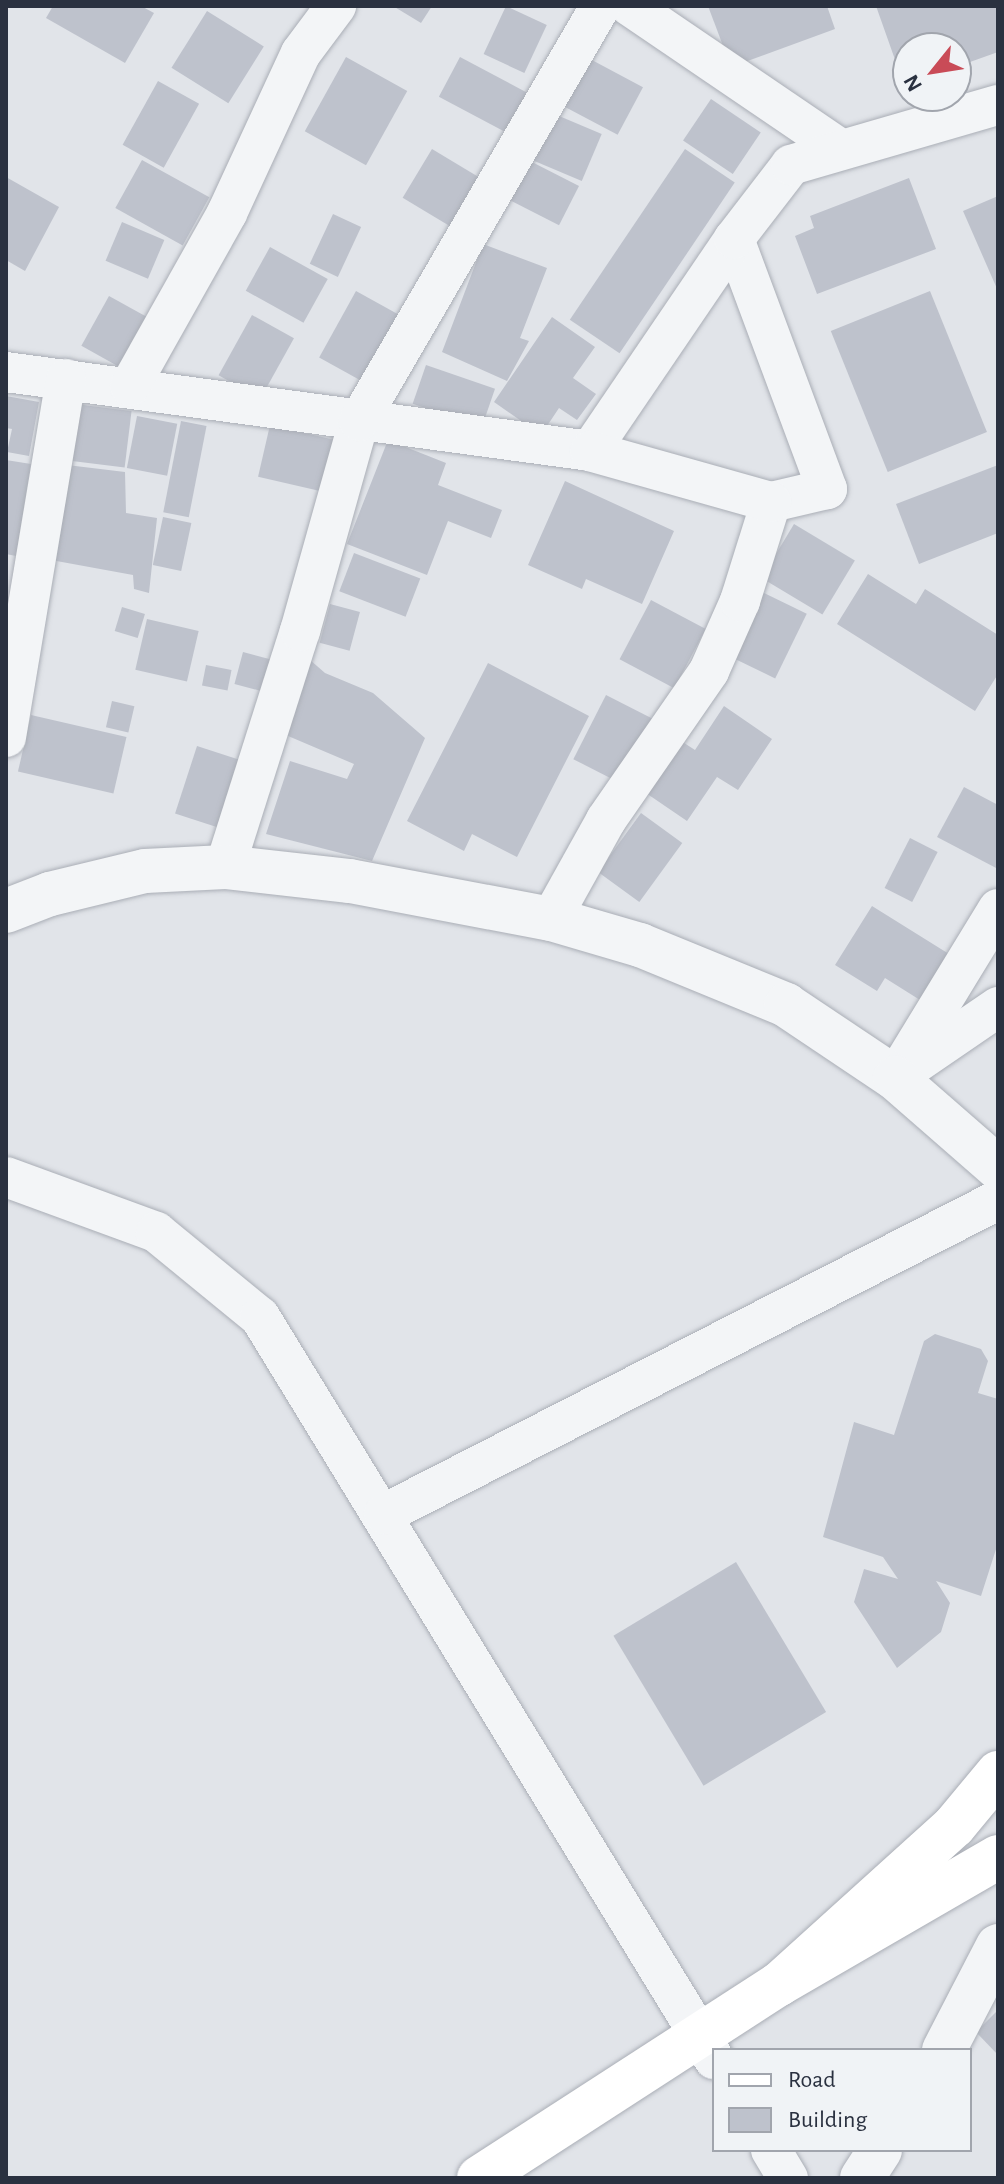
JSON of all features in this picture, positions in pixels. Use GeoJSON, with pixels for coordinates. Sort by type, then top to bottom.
{"type":"FeatureCollection","features":[{"type":"Feature","properties":{"kind":"main road"},"geometry":{"type":"LineString","coordinates":[[479,2178],[707,2048],[954,1826],[993,1772]]}},
{"type":"Feature","properties":{"kind":"main road"},"geometry":{"type":"LineString","coordinates":[[779,1984],[998,1857]]}},
{"type":"Feature","properties":{"kind":"street"},"geometry":{"type":"LineString","coordinates":[[130,386],[227,213],[301,53],[336,6]]}},
{"type":"Feature","properties":{"kind":"street"},"geometry":{"type":"LineString","coordinates":[[225,867],[300,631],[359,421],[601,6]]}},
{"type":"Feature","properties":{"kind":"street"},"geometry":{"type":"LineString","coordinates":[[630,6],[839,148]]}},
{"type":"Feature","properties":{"kind":"street"},"geometry":{"type":"LineString","coordinates":[[590,451],[734,239],[791,165],[839,148],[998,105]]}},
{"type":"Feature","properties":{"kind":"street"},"geometry":{"type":"LineString","coordinates":[[6,372],[130,386],[359,421],[590,451],[771,502],[827,489],[734,239]]}},
{"type":"Feature","properties":{"kind":"street"},"geometry":{"type":"LineString","coordinates":[[6,737],[66,379]]}},
{"type":"Feature","properties":{"kind":"street"},"geometry":{"type":"LineString","coordinates":[[551,919],[606,820],[709,671],[740,601],[771,502]]}},
{"type":"Feature","properties":{"kind":"street"},"geometry":{"type":"LineString","coordinates":[[6,911],[50,894],[145,871],[225,867],[350,881],[551,919],[640,945],[786,1005],[895,1078],[998,1168]]}},
{"type":"Feature","properties":{"kind":"street"},"geometry":{"type":"LineString","coordinates":[[895,1078],[998,909]]}},
{"type":"Feature","properties":{"kind":"street"},"geometry":{"type":"LineString","coordinates":[[895,1078],[998,1007]]}},
{"type":"Feature","properties":{"kind":"street"},"geometry":{"type":"LineString","coordinates":[[6,1177],[156,1232],[260,1317],[384,1514],[707,2048]]}},
{"type":"Feature","properties":{"kind":"street"},"geometry":{"type":"LineString","coordinates":[[384,1514],[998,1200]]}},
{"type":"Feature","properties":{"kind":"street"},"geometry":{"type":"LineString","coordinates":[[945,2048],[998,1946]]}},
{"type":"Feature","properties":{"kind":"street"},"geometry":{"type":"LineString","coordinates":[[772,2152],[788,2178]]}},
{"type":"Feature","properties":{"kind":"street"},"geometry":{"type":"LineString","coordinates":[[862,2178],[879,2152]]}},
{"type":"Feature","properties":{"kind":"building"},"geometry":{"type":"Polygon","coordinates":[[[53,6],[141,6],[154,13],[125,63],[46,18],[53,6]]]}},
{"type":"Feature","properties":{"kind":"building"},"geometry":{"type":"Polygon","coordinates":[[[393,6],[432,6],[421,23],[393,6]]]}},
{"type":"Feature","properties":{"kind":"building"},"geometry":{"type":"Polygon","coordinates":[[[506,6],[547,25],[524,73],[484,54],[506,6]]]}},
{"type":"Feature","properties":{"kind":"building"},"geometry":{"type":"Polygon","coordinates":[[[708,6],[827,6],[835,29],[731,67],[708,6]]]}},
{"type":"Feature","properties":{"kind":"building"},"geometry":{"type":"Polygon","coordinates":[[[876,6],[998,6],[998,52],[972,61],[972,32],[892,32],[892,51],[876,6]]]}},
{"type":"Feature","properties":{"kind":"building"},"geometry":{"type":"Polygon","coordinates":[[[207,11],[264,47],[228,103],[171,68],[207,11]]]}},
{"type":"Feature","properties":{"kind":"building"},"geometry":{"type":"Polygon","coordinates":[[[346,57],[407,91],[366,165],[305,131],[346,57]]]}},
{"type":"Feature","properties":{"kind":"building"},"geometry":{"type":"Polygon","coordinates":[[[460,57],[533,96],[512,136],[439,97],[460,57]]]}},
{"type":"Feature","properties":{"kind":"building"},"geometry":{"type":"Polygon","coordinates":[[[590,59],[643,87],[618,135],[565,107],[590,59]]]}},
{"type":"Feature","properties":{"kind":"building"},"geometry":{"type":"Polygon","coordinates":[[[158,81],[199,104],[164,168],[123,145],[158,81]]]}},
{"type":"Feature","properties":{"kind":"building"},"geometry":{"type":"Polygon","coordinates":[[[711,99],[761,133],[733,174],[683,140],[711,99]]]}},
{"type":"Feature","properties":{"kind":"building"},"geometry":{"type":"Polygon","coordinates":[[[552,113],[602,134],[582,181],[532,160],[552,113]]]}},
{"type":"Feature","properties":{"kind":"building"},"geometry":{"type":"Polygon","coordinates":[[[432,149],[488,182],[458,231],[403,198],[432,149]]]}},
{"type":"Feature","properties":{"kind":"building"},"geometry":{"type":"Polygon","coordinates":[[[685,149],[735,183],[620,353],[570,320],[685,149]]]}},
{"type":"Feature","properties":{"kind":"building"},"geometry":{"type":"Polygon","coordinates":[[[142,160],[209,197],[183,245],[115,208],[142,160]]]}},
{"type":"Feature","properties":{"kind":"building"},"geometry":{"type":"Polygon","coordinates":[[[530,161],[579,186],[559,225],[510,200],[530,161]]]}},
{"type":"Feature","properties":{"kind":"building"},"geometry":{"type":"Polygon","coordinates":[[[6,177],[59,207],[25,271],[6,260],[6,177]]]}},
{"type":"Feature","properties":{"kind":"building"},"geometry":{"type":"Polygon","coordinates":[[[909,178],[936,249],[817,294],[795,236],[814,228],[810,216],[909,178]]]}},
{"type":"Feature","properties":{"kind":"building"},"geometry":{"type":"Polygon","coordinates":[[[998,196],[998,291],[963,211],[998,196]]]}},
{"type":"Feature","properties":{"kind":"building"},"geometry":{"type":"Polygon","coordinates":[[[333,214],[361,227],[338,277],[310,264],[333,214]]]}},
{"type":"Feature","properties":{"kind":"building"},"geometry":{"type":"Polygon","coordinates":[[[122,222],[164,240],[148,279],[106,261],[122,222]]]}},
{"type":"Feature","properties":{"kind":"building"},"geometry":{"type":"Polygon","coordinates":[[[483,244],[547,268],[520,338],[529,341],[507,381],[442,352],[483,244]]]}},
{"type":"Feature","properties":{"kind":"building"},"geometry":{"type":"Polygon","coordinates":[[[270,247],[328,279],[303,323],[246,291],[270,247]]]}},
{"type":"Feature","properties":{"kind":"building"},"geometry":{"type":"Polygon","coordinates":[[[356,291],[410,321],[373,388],[319,357],[356,291]]]}},
{"type":"Feature","properties":{"kind":"building"},"geometry":{"type":"Polygon","coordinates":[[[930,291],[987,432],[888,472],[831,331],[930,291]]]}},
{"type":"Feature","properties":{"kind":"building"},"geometry":{"type":"Polygon","coordinates":[[[109,296],[148,318],[121,368],[81,346],[109,296]]]}},
{"type":"Feature","properties":{"kind":"building"},"geometry":{"type":"Polygon","coordinates":[[[252,315],[294,338],[261,399],[219,375],[252,315]]]}},
{"type":"Feature","properties":{"kind":"building"},"geometry":{"type":"Polygon","coordinates":[[[552,317],[595,347],[573,378],[596,394],[577,420],[559,408],[541,435],[494,402],[552,317]]]}},
{"type":"Feature","properties":{"kind":"building"},"geometry":{"type":"Polygon","coordinates":[[[426,365],[495,389],[482,428],[413,404],[426,365]]]}},
{"type":"Feature","properties":{"kind":"building"},"geometry":{"type":"Polygon","coordinates":[[[6,396],[39,402],[29,456],[7,452],[12,429],[6,428],[6,396]]]}},
{"type":"Feature","properties":{"kind":"building"},"geometry":{"type":"Polygon","coordinates":[[[75,404],[132,411],[125,468],[68,461],[75,404]]]}},
{"type":"Feature","properties":{"kind":"building"},"geometry":{"type":"Polygon","coordinates":[[[137,416],[177,424],[167,476],[127,468],[137,416]]]}},
{"type":"Feature","properties":{"kind":"building"},"geometry":{"type":"Polygon","coordinates":[[[181,421],[207,426],[189,517],[163,512],[181,421]]]}},
{"type":"Feature","properties":{"kind":"building"},"geometry":{"type":"Polygon","coordinates":[[[270,425],[346,443],[334,494],[258,477],[270,425]]]}},
{"type":"Feature","properties":{"kind":"building"},"geometry":{"type":"Polygon","coordinates":[[[388,440],[446,463],[438,485],[502,510],[491,538],[448,521],[427,575],[347,544],[388,440]]]}},
{"type":"Feature","properties":{"kind":"building"},"geometry":{"type":"Polygon","coordinates":[[[6,460],[31,464],[16,556],[6,554],[6,460]]]}},
{"type":"Feature","properties":{"kind":"building"},"geometry":{"type":"Polygon","coordinates":[[[67,465],[125,472],[126,513],[157,518],[149,593],[134,589],[133,575],[51,560],[67,465]]]}},
{"type":"Feature","properties":{"kind":"building"},"geometry":{"type":"Polygon","coordinates":[[[998,465],[998,533],[919,564],[896,504],[998,465]]]}},
{"type":"Feature","properties":{"kind":"building"},"geometry":{"type":"Polygon","coordinates":[[[565,481],[674,531],[642,604],[586,579],[582,589],[528,565],[565,481]]]}},
{"type":"Feature","properties":{"kind":"building"},"geometry":{"type":"Polygon","coordinates":[[[163,517],[191,523],[181,571],[153,565],[163,517]]]}},
{"type":"Feature","properties":{"kind":"building"},"geometry":{"type":"Polygon","coordinates":[[[794,524],[855,561],[822,615],[762,578],[794,524]]]}},
{"type":"Feature","properties":{"kind":"building"},"geometry":{"type":"Polygon","coordinates":[[[354,553],[420,578],[406,617],[339,591],[354,553]]]}},
{"type":"Feature","properties":{"kind":"building"},"geometry":{"type":"Polygon","coordinates":[[[868,574],[916,604],[925,589],[998,635],[998,674],[975,711],[837,624],[868,574]]]}},
{"type":"Feature","properties":{"kind":"building"},"geometry":{"type":"Polygon","coordinates":[[[760,591],[807,614],[775,679],[728,656],[760,591]]]}},
{"type":"Feature","properties":{"kind":"building"},"geometry":{"type":"Polygon","coordinates":[[[651,600],[706,629],[674,688],[620,659],[651,600]]]}},
{"type":"Feature","properties":{"kind":"building"},"geometry":{"type":"Polygon","coordinates":[[[330,604],[360,612],[350,651],[320,643],[330,604]]]}},
{"type":"Feature","properties":{"kind":"building"},"geometry":{"type":"Polygon","coordinates":[[[122,607],[145,614],[138,638],[115,631],[122,607]]]}},
{"type":"Feature","properties":{"kind":"building"},"geometry":{"type":"Polygon","coordinates":[[[147,619],[199,631],[187,682],[135,670],[147,619]]]}},
{"type":"Feature","properties":{"kind":"building"},"geometry":{"type":"Polygon","coordinates":[[[243,652],[273,660],[264,692],[234,684],[243,652]]]}},
{"type":"Feature","properties":{"kind":"building"},"geometry":{"type":"Polygon","coordinates":[[[309,659],[325,673],[373,693],[425,738],[372,861],[266,834],[290,761],[347,779],[354,764],[281,733],[309,659]]]}},
{"type":"Feature","properties":{"kind":"building"},"geometry":{"type":"Polygon","coordinates":[[[488,663],[589,716],[517,857],[472,834],[464,851],[407,821],[488,663]]]}},
{"type":"Feature","properties":{"kind":"building"},"geometry":{"type":"Polygon","coordinates":[[[206,665],[232,670],[228,691],[202,686],[206,665]]]}},
{"type":"Feature","properties":{"kind":"building"},"geometry":{"type":"Polygon","coordinates":[[[606,695],[654,720],[621,784],[573,759],[606,695]]]}},
{"type":"Feature","properties":{"kind":"building"},"geometry":{"type":"Polygon","coordinates":[[[112,701],[134,706],[128,732],[106,727],[112,701]]]}},
{"type":"Feature","properties":{"kind":"building"},"geometry":{"type":"Polygon","coordinates":[[[724,706],[772,739],[738,790],[717,777],[687,821],[643,791],[678,739],[695,750],[724,706]]]}},
{"type":"Feature","properties":{"kind":"building"},"geometry":{"type":"Polygon","coordinates":[[[31,715],[126,737],[113,794],[18,772],[31,715]]]}},
{"type":"Feature","properties":{"kind":"building"},"geometry":{"type":"Polygon","coordinates":[[[197,746],[253,764],[231,832],[175,814],[197,746]]]}},
{"type":"Feature","properties":{"kind":"building"},"geometry":{"type":"Polygon","coordinates":[[[964,787],[998,805],[998,869],[937,837],[964,787]]]}},
{"type":"Feature","properties":{"kind":"building"},"geometry":{"type":"Polygon","coordinates":[[[641,813],[682,843],[639,902],[598,872],[641,813]]]}},
{"type":"Feature","properties":{"kind":"building"},"geometry":{"type":"Polygon","coordinates":[[[910,838],[938,852],[912,902],[885,888],[910,838]]]}},
{"type":"Feature","properties":{"kind":"building"},"geometry":{"type":"Polygon","coordinates":[[[872,906],[949,954],[920,1000],[885,978],[877,991],[835,965],[872,906]]]}},
{"type":"Feature","properties":{"kind":"building"},"geometry":{"type":"Polygon","coordinates":[[[935,1334],[981,1349],[988,1361],[978,1393],[998,1399],[998,1543],[981,1596],[936,1581],[950,1603],[941,1632],[897,1668],[854,1602],[864,1569],[898,1579],[883,1557],[823,1537],[854,1422],[894,1435],[924,1341],[935,1334]]]}},
{"type":"Feature","properties":{"kind":"building"},"geometry":{"type":"Polygon","coordinates":[[[736,1562],[826,1712],[704,1786],[613,1636],[736,1562]]]}},
{"type":"Feature","properties":{"kind":"building"},"geometry":{"type":"Polygon","coordinates":[[[998,2010],[998,2055],[976,2032],[998,2010]]]}}]}
